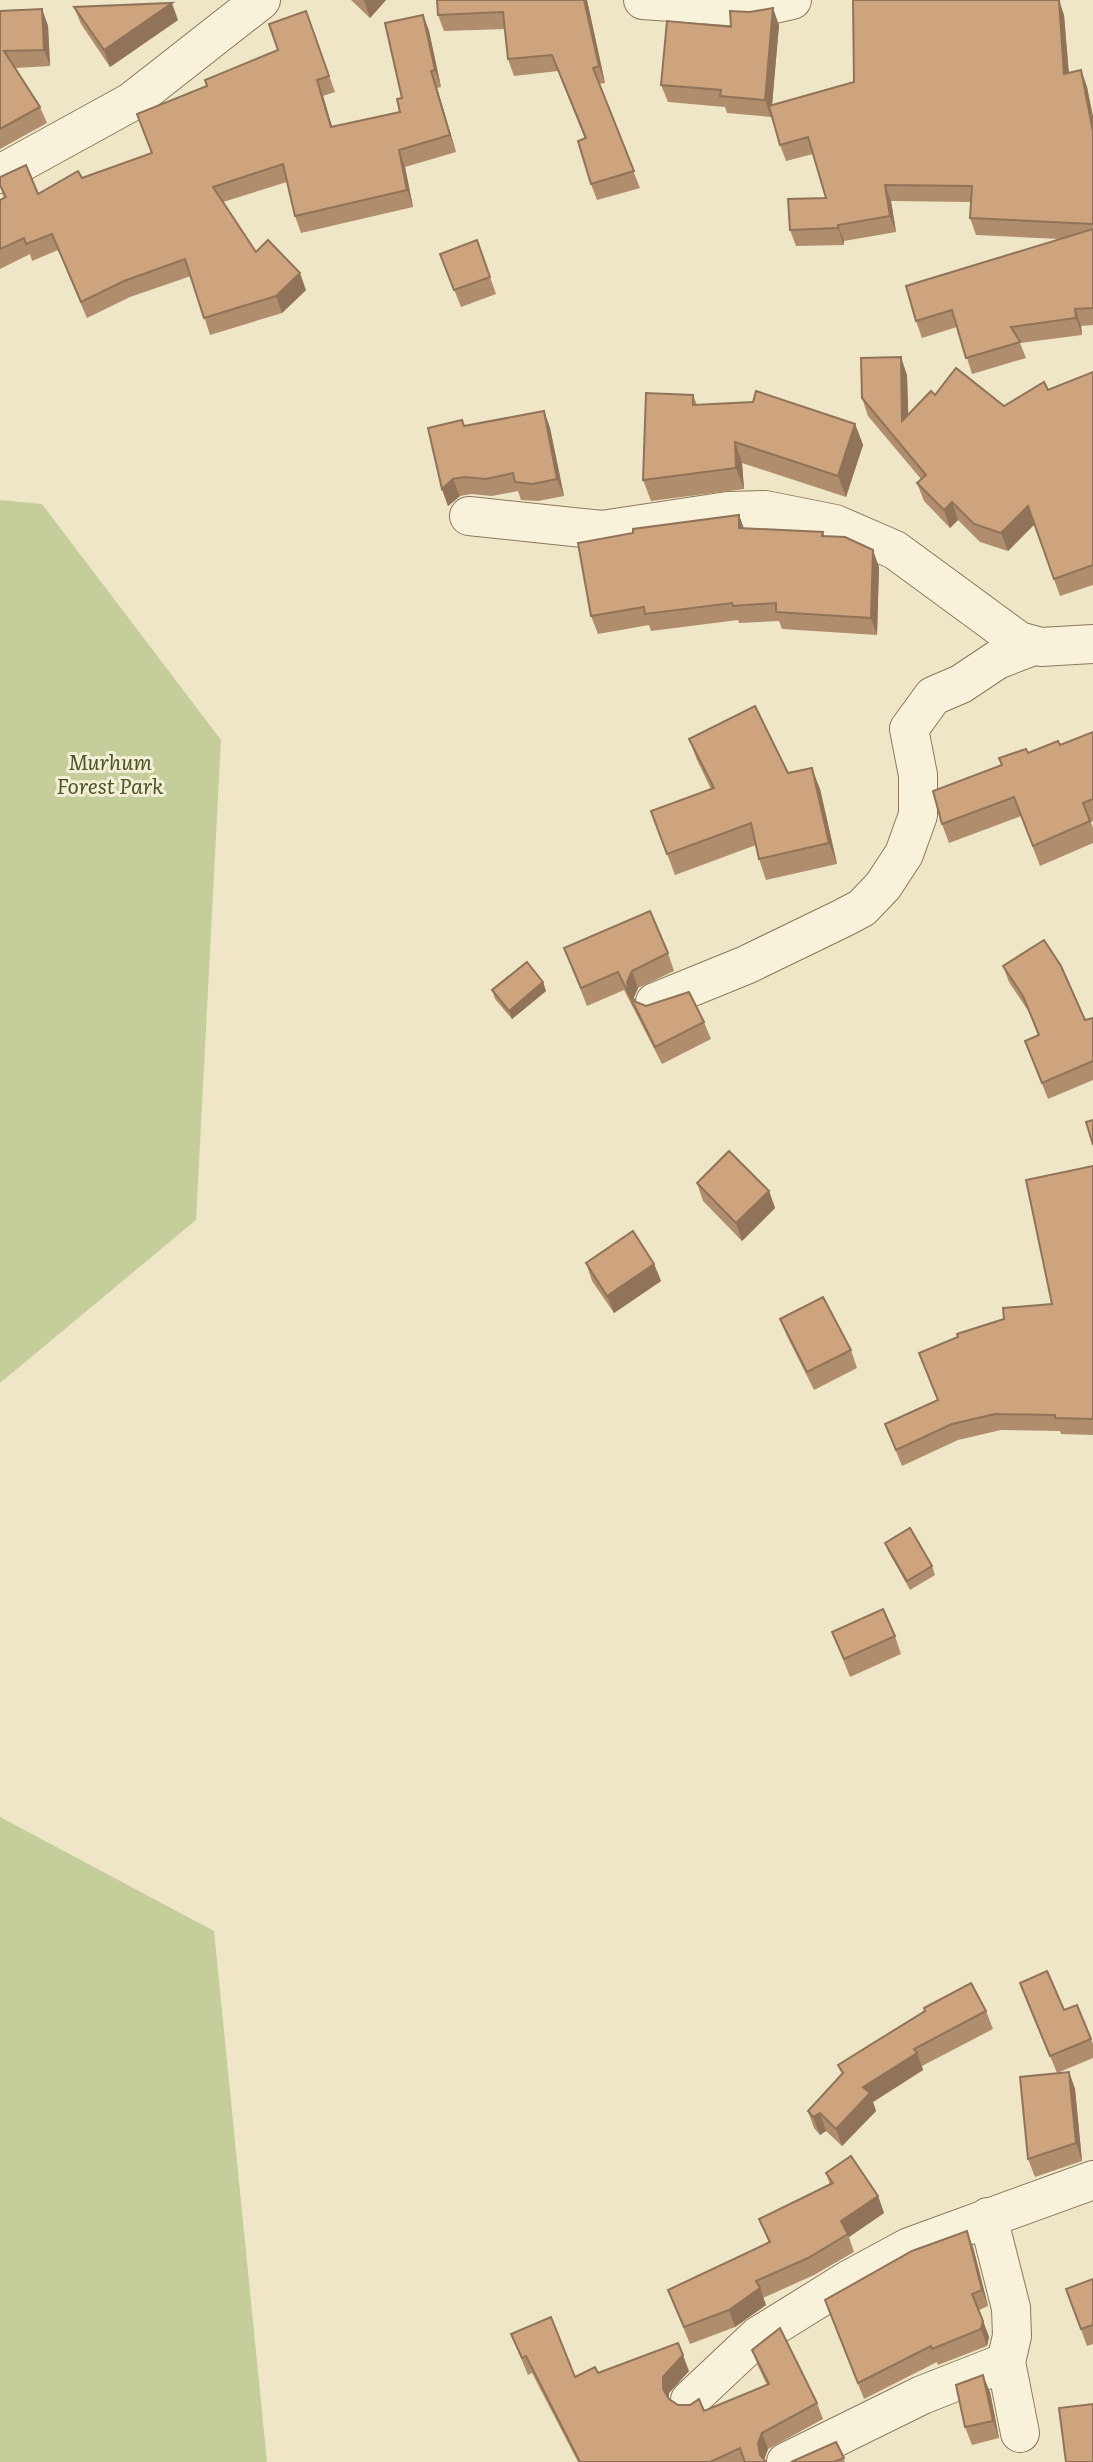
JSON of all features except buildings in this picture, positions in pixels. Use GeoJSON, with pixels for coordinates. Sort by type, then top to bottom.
{"type":"FeatureCollection","features":[{"type":"Feature","properties":{"kind":"street"},"geometry":{"type":"LineString","coordinates":[[0,174],[131,102],[261,0]]}},
{"type":"Feature","properties":{"kind":"street"},"geometry":{"type":"LineString","coordinates":[[643,0],[757,8],[792,0]]}},
{"type":"Feature","properties":{"kind":"street"},"geometry":{"type":"LineString","coordinates":[[469,516],[592,530],[728,511],[765,510],[835,524],[895,551],[936,578],[1002,631],[1033,646]]}},
{"type":"Feature","properties":{"kind":"street"},"geometry":{"type":"LineString","coordinates":[[654,1002],[746,965],[862,908],[883,886],[904,854],[918,815],[918,775],[909,729],[933,696],[961,684],[997,660],[1033,646],[1093,644]]}},
{"type":"Feature","properties":{"kind":"street"},"geometry":{"type":"LineString","coordinates":[[690,2400],[758,2336],[797,2310],[909,2247],[1093,2180]]}},
{"type":"Feature","properties":{"kind":"street"},"geometry":{"type":"LineString","coordinates":[[988,2217],[1011,2308],[1012,2336],[1006,2362],[1020,2433]]}},
{"type":"Feature","properties":{"kind":"street"},"geometry":{"type":"LineString","coordinates":[[786,2462],[922,2395],[1006,2362]]}},
{"type":"Feature","properties":{"kind":"green space","name":"Murhum Forest Park"},"geometry":{"type":"Polygon","coordinates":[[[0,500],[42,504],[221,740],[196,1220],[0,1383],[0,500]]]}},
{"type":"Feature","properties":{"kind":"green space"},"geometry":{"type":"Polygon","coordinates":[[[0,1817],[214,1931],[267,2462],[0,2462],[0,1817]]]}}]}
